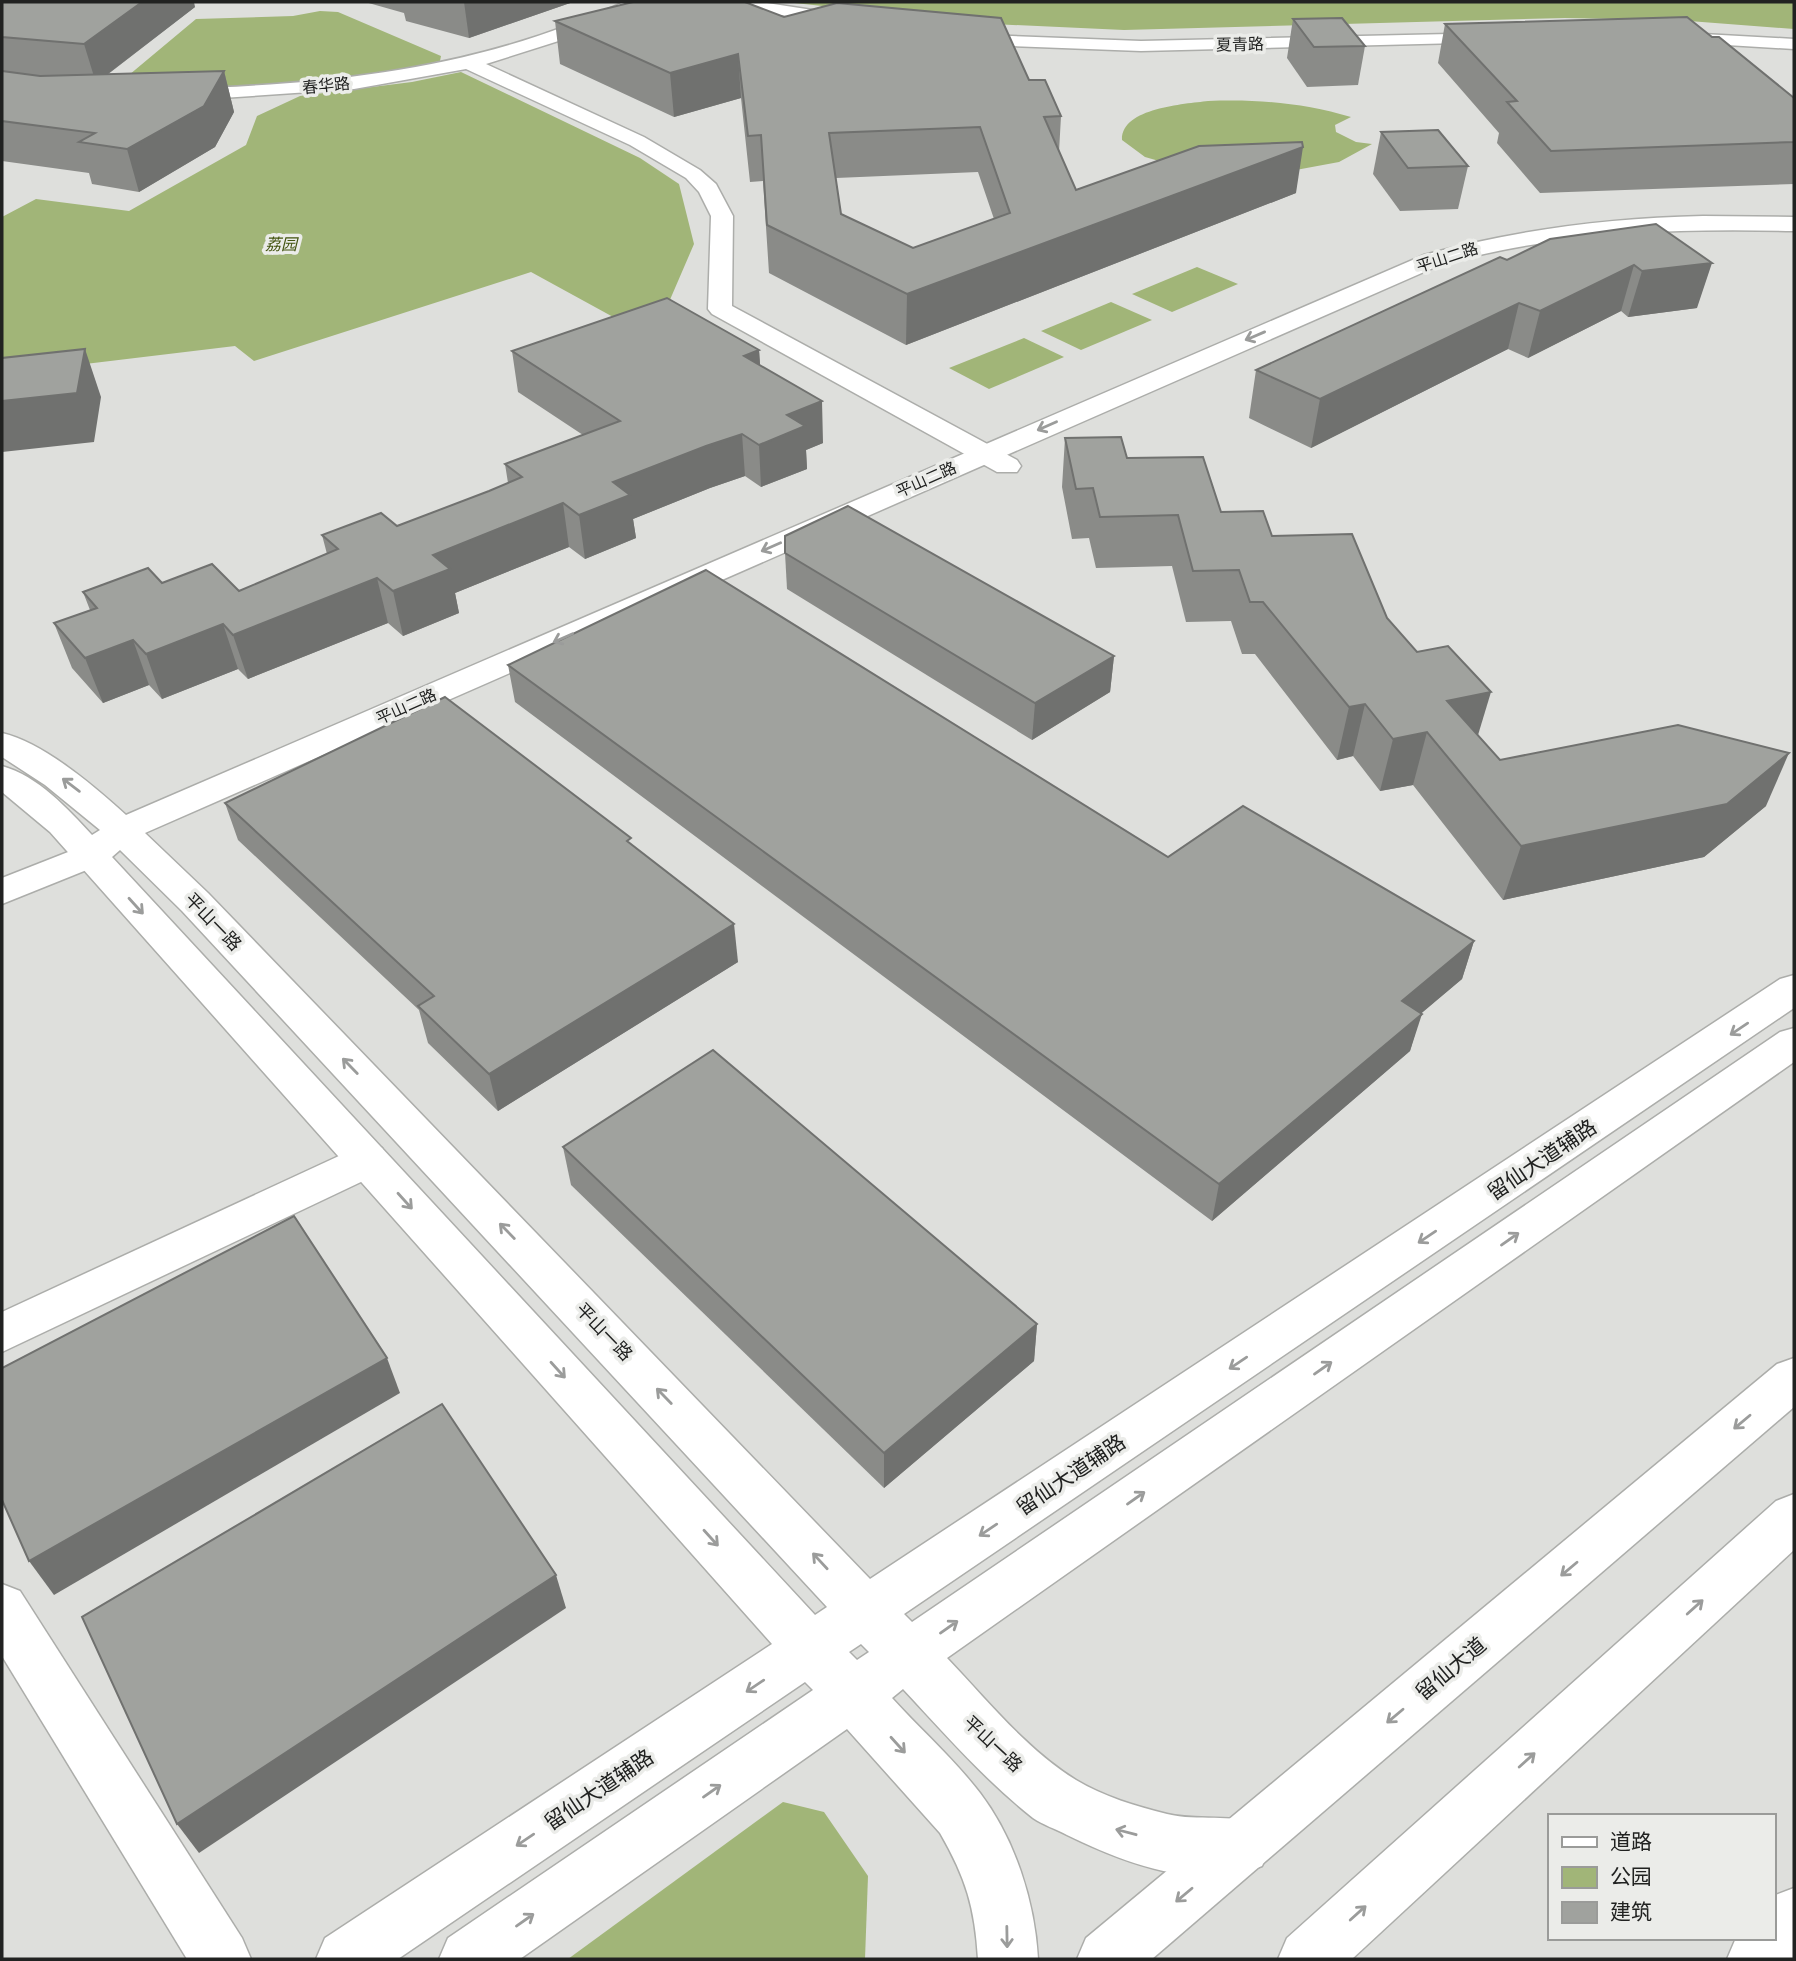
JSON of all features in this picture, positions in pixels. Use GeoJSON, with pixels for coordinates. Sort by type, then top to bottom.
{"type":"FeatureCollection","features":[{"type":"Feature","properties":{"kind":"street","name":"春华路"},"geometry":{"type":"LineString","coordinates":[[158,95],[320,86],[468,62],[562,35],[637,2]]}},
{"type":"Feature","properties":{"kind":"street"},"geometry":{"type":"LineString","coordinates":[[721,4],[867,26]]}},
{"type":"Feature","properties":{"kind":"street"},"geometry":{"type":"LineString","coordinates":[[1794,38],[1648,33],[1794,44]]}},
{"type":"Feature","properties":{"kind":"street","name":"夏青路"},"geometry":{"type":"LineString","coordinates":[[945,35],[1042,45],[1141,46],[1517,35]]}},
{"type":"Feature","properties":{"kind":"street"},"geometry":{"type":"LineString","coordinates":[[468,62],[637,141],[693,174],[708,189],[722,216],[720,309],[996,460]]}},
{"type":"Feature","properties":{"kind":"street","name":"平山二路"},"geometry":{"type":"LineString","coordinates":[[2,892],[118,845],[996,460],[1398,274],[1464,250],[1538,234],[1630,224],[1794,224]]}},
{"type":"Feature","properties":{"kind":"street","name":"平山二路"},"geometry":{"type":"LineString","coordinates":[[996,460],[1470,264],[1522,251],[1633,236],[1694,233],[1794,237]]}},
{"type":"Feature","properties":{"kind":"street","name":"平山一路"},"geometry":{"type":"LineString","coordinates":[[2,743],[43,764],[74,786],[367,1160],[960,1813],[990,1863],[1007,1918],[1008,1959]]}},
{"type":"Feature","properties":{"kind":"street","name":"平山一路"},"geometry":{"type":"LineString","coordinates":[[2,777],[118,845],[195,902],[1005,1758],[1056,1800],[1116,1829],[1177,1845],[1242,1846]]}},
{"type":"Feature","properties":{"kind":"street","name":"留仙大道辅路"},"geometry":{"type":"LineString","coordinates":[[346,1959],[1794,989]]}},
{"type":"Feature","properties":{"kind":"street"},"geometry":{"type":"LineString","coordinates":[[469,1959],[1794,1042]]}},
{"type":"Feature","properties":{"kind":"street"},"geometry":{"type":"LineString","coordinates":[[2,1333],[367,1160]]}},
{"type":"Feature","properties":{"kind":"street","name":"留仙大道"},"geometry":{"type":"LineString","coordinates":[[1107,1959],[1794,1378]]}},
{"type":"Feature","properties":{"kind":"street"},"geometry":{"type":"LineString","coordinates":[[1308,1959],[1794,1517]]}},
{"type":"Feature","properties":{"kind":"street"},"geometry":{"type":"LineString","coordinates":[[2,1609],[221,1959]]}},
{"type":"Feature","properties":{"kind":"street"},"geometry":{"type":"LineString","coordinates":[[1775,1939],[1794,1917]]}},
{"type":"Feature","properties":{"kind":"street"},"geometry":{"type":"LineString","coordinates":[[1757,1959],[1774,1940]]}},
{"type":"Feature","properties":{"kind":"green space"},"geometry":{"type":"Polygon","coordinates":[[[785,2],[1794,2],[1794,29],[1676,20],[1565,18],[1124,30],[992,24],[785,2]]]}},
{"type":"Feature","properties":{"kind":"green space"},"geometry":{"type":"Polygon","coordinates":[[[320,11],[338,12],[441,56],[440,61],[359,76],[277,85],[111,90],[196,19],[293,16],[320,11]]]}},
{"type":"Feature","properties":{"kind":"green space","name":"荔园"},"geometry":{"type":"Polygon","coordinates":[[[461,72],[640,158],[679,184],[694,244],[669,302],[615,318],[531,272],[254,361],[235,346],[2,374],[2,217],[36,199],[129,211],[246,145],[257,116],[300,96],[412,82],[461,72]]]}},
{"type":"Feature","properties":{"kind":"green space"},"geometry":{"type":"Polygon","coordinates":[[[1208,101],[1281,103],[1333,112],[1351,117],[1335,125],[1336,132],[1356,142],[1372,144],[1339,162],[1285,172],[1166,163],[1145,157],[1122,140],[1124,129],[1142,114],[1170,106],[1208,101]]]}},
{"type":"Feature","properties":{"kind":"green space"},"geometry":{"type":"Polygon","coordinates":[[[1197,267],[1238,284],[1172,312],[1132,294],[1197,267]]]}},
{"type":"Feature","properties":{"kind":"green space"},"geometry":{"type":"Polygon","coordinates":[[[1111,302],[1152,320],[1081,350],[1041,331],[1111,302]]]}},
{"type":"Feature","properties":{"kind":"green space"},"geometry":{"type":"Polygon","coordinates":[[[1024,338],[1064,357],[989,389],[949,368],[1024,338]]]}},
{"type":"Feature","properties":{"kind":"green space"},"geometry":{"type":"Polygon","coordinates":[[[783,1802],[824,1812],[868,1876],[865,1959],[568,1959],[783,1802]]]}},
{"type":"Feature","properties":{"kind":"building"},"geometry":{"type":"Polygon","coordinates":[[[2,2],[142,2],[84,44],[2,37],[2,2]]]}},
{"type":"Feature","properties":{"kind":"building"},"geometry":{"type":"Polygon","coordinates":[[[633,2],[745,2],[784,17],[837,3],[1001,18],[1029,80],[1045,80],[1061,116],[1044,117],[1076,190],[1199,146],[1302,142],[1303,147],[907,294],[767,225],[761,135],[748,136],[738,54],[670,73],[555,21],[633,2]],[[980,127],[829,133],[841,214],[913,248],[1010,213],[980,127]]]}},
{"type":"Feature","properties":{"kind":"building"},"geometry":{"type":"Polygon","coordinates":[[[1687,17],[1712,37],[1719,37],[1794,98],[1794,142],[1551,151],[1507,102],[1517,101],[1445,24],[1687,17]]]}},
{"type":"Feature","properties":{"kind":"building"},"geometry":{"type":"Polygon","coordinates":[[[1342,18],[1365,46],[1314,47],[1293,19],[1342,18]]]}},
{"type":"Feature","properties":{"kind":"building"},"geometry":{"type":"Polygon","coordinates":[[[2,71],[40,76],[224,71],[204,106],[127,149],[79,142],[95,133],[2,121],[2,71]]]}},
{"type":"Feature","properties":{"kind":"building"},"geometry":{"type":"Polygon","coordinates":[[[1438,130],[1468,166],[1408,168],[1381,132],[1438,130]]]}},
{"type":"Feature","properties":{"kind":"building"},"geometry":{"type":"Polygon","coordinates":[[[1656,224],[1712,263],[1642,271],[1634,265],[1540,311],[1519,303],[1320,399],[1256,370],[1500,257],[1507,260],[1550,239],[1656,224]]]}},
{"type":"Feature","properties":{"kind":"building"},"geometry":{"type":"Polygon","coordinates":[[[667,298],[759,350],[744,356],[822,401],[787,415],[805,426],[759,445],[742,434],[706,446],[613,482],[630,495],[579,515],[563,503],[433,555],[450,569],[393,591],[377,578],[233,635],[223,624],[146,654],[133,640],[85,658],[54,623],[97,608],[83,592],[148,568],[162,583],[212,564],[239,591],[338,549],[322,535],[381,513],[397,526],[522,477],[505,464],[620,421],[512,351],[667,298]]]}},
{"type":"Feature","properties":{"kind":"building"},"geometry":{"type":"Polygon","coordinates":[[[85,349],[77,393],[2,401],[2,358],[85,349]]]}},
{"type":"Feature","properties":{"kind":"building"},"geometry":{"type":"Polygon","coordinates":[[[1121,437],[1127,458],[1203,457],[1221,512],[1263,511],[1272,536],[1352,534],[1387,618],[1417,652],[1448,646],[1491,692],[1447,701],[1500,760],[1678,725],[1789,753],[1727,804],[1521,846],[1427,732],[1393,739],[1365,704],[1349,707],[1263,602],[1250,602],[1239,570],[1193,571],[1178,515],[1100,517],[1093,488],[1076,489],[1065,438],[1121,437]]]}},
{"type":"Feature","properties":{"kind":"building"},"geometry":{"type":"Polygon","coordinates":[[[848,506],[1114,656],[1035,703],[785,553],[785,536],[848,506]]]}},
{"type":"Feature","properties":{"kind":"building"},"geometry":{"type":"Polygon","coordinates":[[[706,570],[1168,857],[1243,806],[1474,941],[1402,1001],[1422,1014],[1219,1184],[508,665],[706,570]]]}},
{"type":"Feature","properties":{"kind":"building"},"geometry":{"type":"Polygon","coordinates":[[[445,697],[631,838],[627,841],[734,924],[489,1074],[418,1006],[434,996],[225,803],[445,697]]]}},
{"type":"Feature","properties":{"kind":"building"},"geometry":{"type":"Polygon","coordinates":[[[713,1050],[1037,1324],[884,1453],[563,1147],[713,1050]]]}},
{"type":"Feature","properties":{"kind":"building"},"geometry":{"type":"Polygon","coordinates":[[[294,1216],[387,1358],[29,1561],[2,1500],[2,1368],[294,1216]]]}},
{"type":"Feature","properties":{"kind":"building"},"geometry":{"type":"Polygon","coordinates":[[[442,1404],[556,1575],[177,1824],[82,1617],[442,1404]]]}}]}
